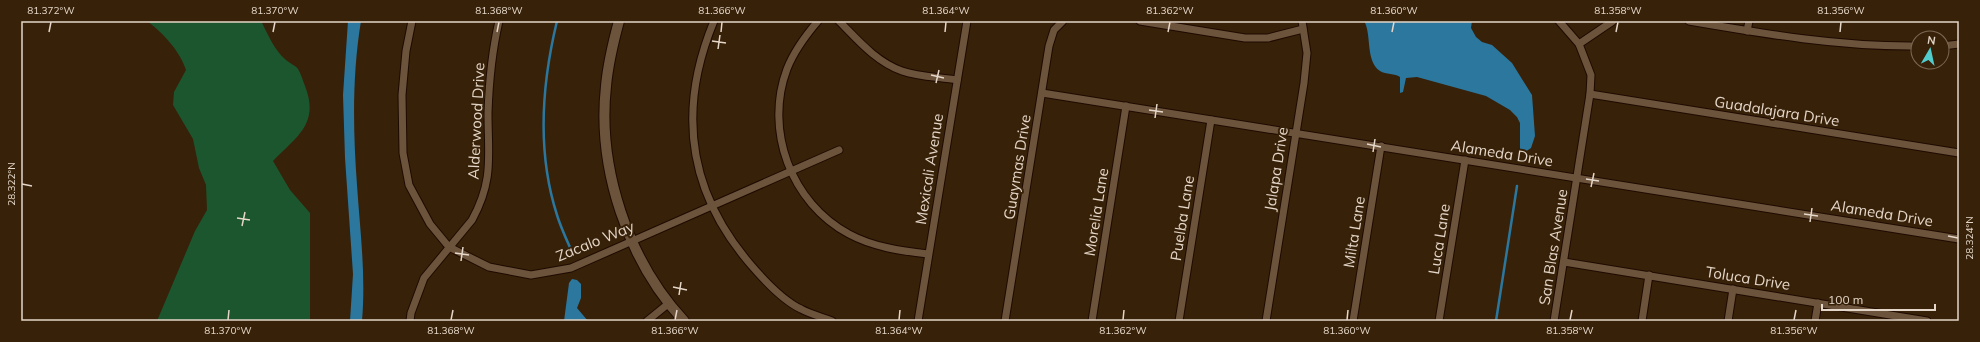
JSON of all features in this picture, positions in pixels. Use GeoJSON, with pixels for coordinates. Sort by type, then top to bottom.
{"type":"FeatureCollection","features":[{"type":"Feature","properties":{"kind":"street","name":"Zacalo Way"},"geometry":{"type":"LineString","coordinates":[[412,21],[406,51],[402,95],[403,153],[409,185],[430,224],[449,247],[489,267],[531,275],[571,268],[839,150]]}},
{"type":"Feature","properties":{"kind":"street","name":"Alderwood Drive"},"geometry":{"type":"LineString","coordinates":[[410,321],[411,313],[424,278],[472,220],[478,210],[488,182],[490,167],[490,85],[492,54],[498,21]]}},
{"type":"Feature","properties":{"kind":"street"},"geometry":{"type":"LineString","coordinates":[[619,21],[610,52],[605,87],[605,127],[613,186],[631,241],[649,275],[668,304],[684,321]]}},
{"type":"Feature","properties":{"kind":"street"},"geometry":{"type":"LineString","coordinates":[[714,21],[697,72],[693,123],[696,158],[711,206],[734,244],[766,282],[800,309],[832,321]]}},
{"type":"Feature","properties":{"kind":"street"},"geometry":{"type":"LineString","coordinates":[[818,21],[806,35],[791,60],[781,90],[778,114],[781,143],[791,172],[798,186],[817,210],[848,234],[869,243],[902,251],[928,254]]}},
{"type":"Feature","properties":{"kind":"street"},"geometry":{"type":"LineString","coordinates":[[839,21],[873,54],[889,65],[910,73],[957,80]]}},
{"type":"Feature","properties":{"kind":"street","name":"Mexicali Avenue"},"geometry":{"type":"LineString","coordinates":[[918,321],[967,21]]}},
{"type":"Feature","properties":{"kind":"street","name":"Guaymas Drive"},"geometry":{"type":"LineString","coordinates":[[1005,321],[1049,46],[1054,30],[1063,21]]}},
{"type":"Feature","properties":{"kind":"street"},"geometry":{"type":"LineString","coordinates":[[1140,21],[1245,38],[1268,38],[1303,29]]}},
{"type":"Feature","properties":{"kind":"street","name":"Jalapa Drive"},"geometry":{"type":"LineString","coordinates":[[1266,321],[1307,53],[1302,21]]}},
{"type":"Feature","properties":{"kind":"street","name":"San Blas Avenue"},"geometry":{"type":"LineString","coordinates":[[1554,321],[1578,178],[1590,94],[1591,75],[1579,44],[1559,21]]}},
{"type":"Feature","properties":{"kind":"street"},"geometry":{"type":"LineString","coordinates":[[1579,44],[1613,21]]}},
{"type":"Feature","properties":{"kind":"street"},"geometry":{"type":"LineString","coordinates":[[1689,21],[1815,41],[1878,47],[1910,46]]}},
{"type":"Feature","properties":{"kind":"street"},"geometry":{"type":"LineString","coordinates":[[1747,31],[1749,21]]}},
{"type":"Feature","properties":{"kind":"street","name":"Alameda Drive"},"geometry":{"type":"LineString","coordinates":[[1042,93],[1959,238]]}},
{"type":"Feature","properties":{"kind":"street","name":"Guadalajara Drive"},"geometry":{"type":"LineString","coordinates":[[1590,94],[1959,153]]}},
{"type":"Feature","properties":{"kind":"street","name":"Morelia Lane"},"geometry":{"type":"LineString","coordinates":[[1092,321],[1126,106]]}},
{"type":"Feature","properties":{"kind":"street","name":"Puelba Lane"},"geometry":{"type":"LineString","coordinates":[[1179,321],[1211,120]]}},
{"type":"Feature","properties":{"kind":"street","name":"Milta Lane"},"geometry":{"type":"LineString","coordinates":[[1353,321],[1381,146]]}},
{"type":"Feature","properties":{"kind":"street","name":"Luca Lane"},"geometry":{"type":"LineString","coordinates":[[1439,321],[1465,160]]}},
{"type":"Feature","properties":{"kind":"street","name":"Toluca Drive"},"geometry":{"type":"LineString","coordinates":[[1564,262],[1818,303],[1903,319],[1928,321]]}},
{"type":"Feature","properties":{"kind":"street"},"geometry":{"type":"LineString","coordinates":[[1642,321],[1649,275]]}},
{"type":"Feature","properties":{"kind":"street"},"geometry":{"type":"LineString","coordinates":[[1728,321],[1733,289]]}},
{"type":"Feature","properties":{"kind":"street"},"geometry":{"type":"LineString","coordinates":[[1815,321],[1818,303]]}},
{"type":"Feature","properties":{"kind":"street"},"geometry":{"type":"LineString","coordinates":[[647,321],[668,304]]}},
{"type":"Feature","properties":{"kind":"green space"},"geometry":{"type":"Polygon","coordinates":[[[147,21],[261,21],[278,52],[299,71],[309,99],[310,110],[308,120],[297,137],[273,161],[290,190],[310,213],[310,321],[157,321],[195,231],[207,210],[206,185],[199,168],[193,139],[173,105],[174,92],[186,70],[175,49],[159,31],[147,21]]]}},
{"type":"Feature","properties":{"kind":"water"},"geometry":{"type":"Polygon","coordinates":[[[348,21],[361,21],[356,62],[354,124],[363,270],[362,321],[350,321],[353,274],[345,158],[343,95],[348,21]]]}},
{"type":"Feature","properties":{"kind":"water"},"geometry":{"type":"Polygon","coordinates":[[[1364,21],[1472,21],[1471,28],[1476,37],[1482,42],[1492,45],[1512,63],[1532,95],[1535,136],[1531,148],[1525,152],[1520,149],[1520,123],[1517,117],[1510,110],[1486,96],[1417,77],[1406,78],[1403,92],[1400,93],[1400,77],[1380,71],[1375,67],[1372,61],[1368,33],[1364,21]]]}},
{"type":"Feature","properties":{"kind":"water"},"geometry":{"type":"Polygon","coordinates":[[[572,279],[577,280],[581,284],[581,298],[577,308],[588,321],[564,321],[569,283],[572,279]]]}},
{"type":"Feature","properties":{"kind":"waterway"},"geometry":{"type":"LineString","coordinates":[[557,21],[545,93],[544,143],[546,167],[551,191],[559,220],[573,254]]}},
{"type":"Feature","properties":{"kind":"waterway"},"geometry":{"type":"LineString","coordinates":[[1496,321],[1517,186]]}}]}
